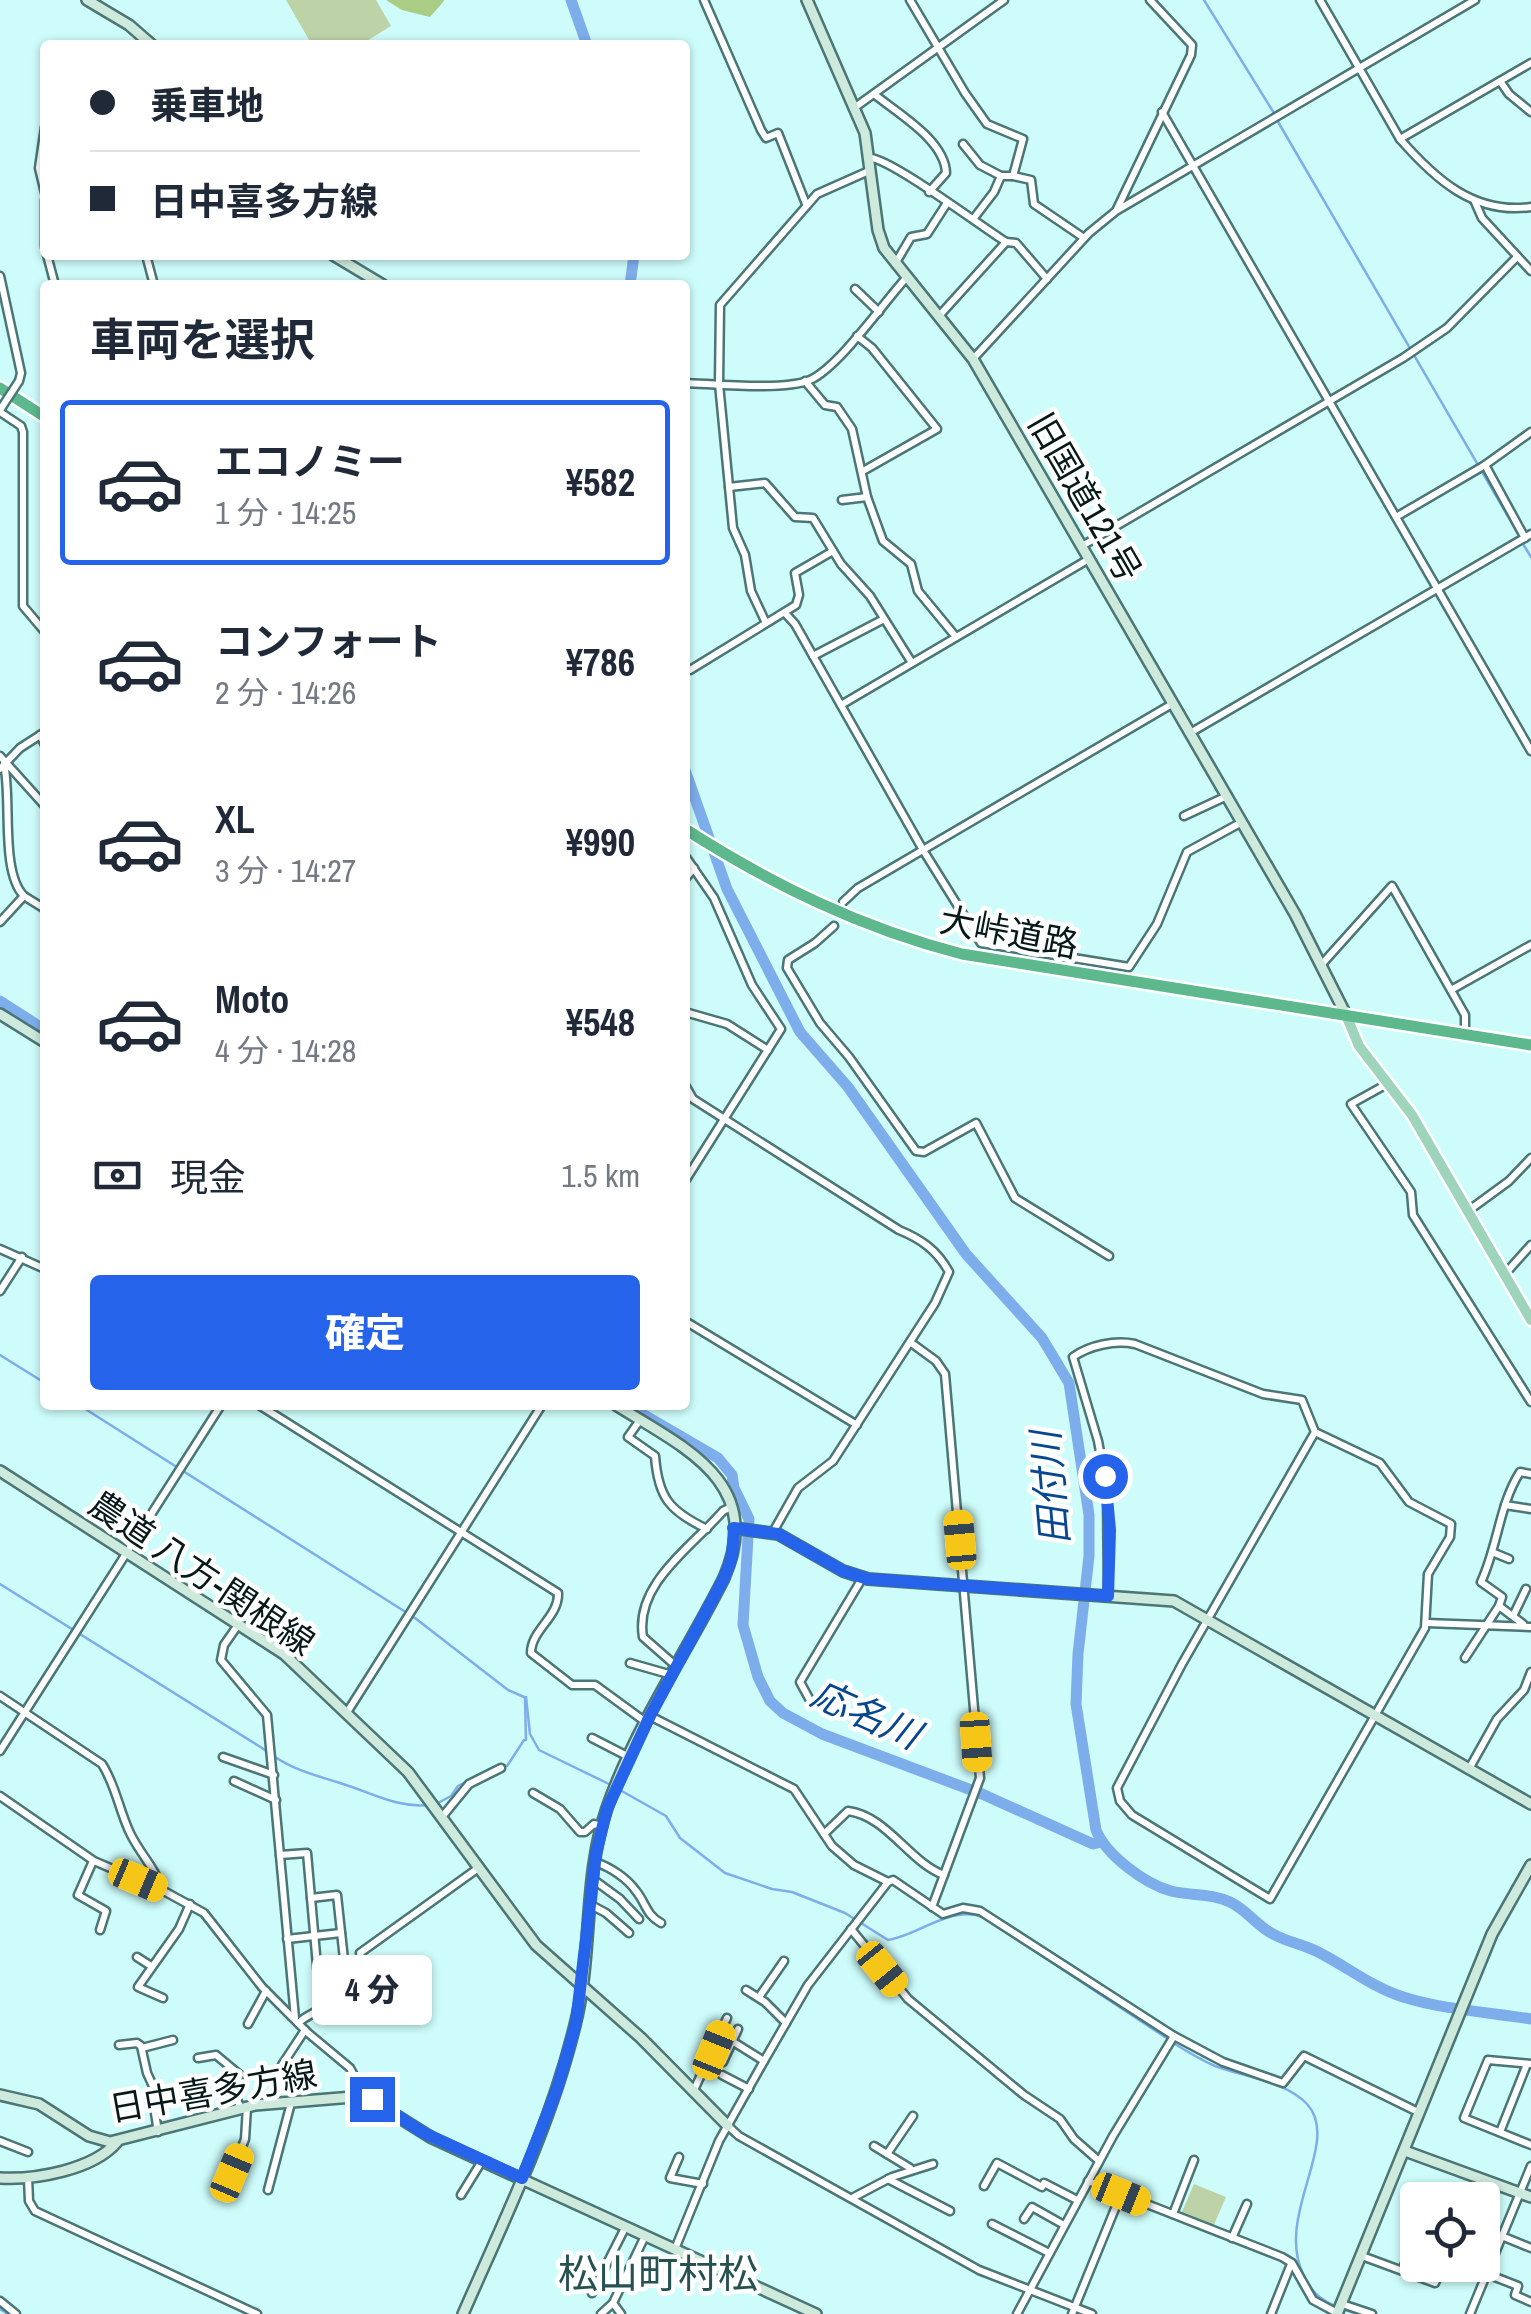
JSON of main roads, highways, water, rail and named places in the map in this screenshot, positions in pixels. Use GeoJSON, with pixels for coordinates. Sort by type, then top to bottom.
{"type":"FeatureCollection","features":[{"type":"Feature","properties":{"kind":"highway"},"geometry":{"type":"LineString","coordinates":[[0,388],[40,414]]}},
{"type":"Feature","properties":{"kind":"highway","name":"大峠道路"},"geometry":{"type":"LineString","coordinates":[[690,832],[792,892],[858,922],[948,951],[1531,1045]]}},
{"type":"Feature","properties":{"kind":"main road"},"geometry":{"type":"LineString","coordinates":[[1346,1015],[1358,1046],[1412,1115],[1531,1320]]}},
{"type":"Feature","properties":{"kind":"waterway","name":"田付川"},"geometry":{"type":"LineString","coordinates":[[571,0],[585,40]]}},
{"type":"Feature","properties":{"kind":"waterway"},"geometry":{"type":"LineString","coordinates":[[1204,0],[1274,113]]}},
{"type":"Feature","properties":{"kind":"waterway"},"geometry":{"type":"LineString","coordinates":[[1277,120],[1520,537]]}},
{"type":"Feature","properties":{"kind":"waterway","name":"田付川"},"geometry":{"type":"LineString","coordinates":[[631,280],[633,260]]}},
{"type":"Feature","properties":{"kind":"waterway"},"geometry":{"type":"LineString","coordinates":[[1523,544],[1531,557]]}},
{"type":"Feature","properties":{"kind":"waterway","name":"田付川"},"geometry":{"type":"LineString","coordinates":[[690,784],[727,889],[800,1032],[848,1087],[966,1254],[1042,1338],[1069,1383],[1089,1515],[1076,1704],[1096,1830],[1101,1840],[1117,1858],[1150,1882],[1171,1891],[1230,1902],[1273,1934],[1316,1951],[1391,1993],[1435,2005],[1531,2019]]}},
{"type":"Feature","properties":{"kind":"waterway","name":"応名川"},"geometry":{"type":"LineString","coordinates":[[0,1001],[40,1027]]}},
{"type":"Feature","properties":{"kind":"waterway"},"geometry":{"type":"LineString","coordinates":[[0,1355],[40,1380]]}},
{"type":"Feature","properties":{"kind":"waterway"},"geometry":{"type":"LineString","coordinates":[[87,1410],[415,1618],[508,1690],[524,1697]]}},
{"type":"Feature","properties":{"kind":"waterway","name":"応名川"},"geometry":{"type":"LineString","coordinates":[[638,1410],[718,1458],[732,1475],[749,1519],[743,1625],[758,1677],[770,1701],[783,1713],[822,1734],[982,1794],[1093,1844],[1102,1842]]}},
{"type":"Feature","properties":{"kind":"waterway"},"geometry":{"type":"LineString","coordinates":[[0,1584],[282,1761],[385,1799],[428,1805]]}},
{"type":"Feature","properties":{"kind":"waterway"},"geometry":{"type":"LineString","coordinates":[[526,1697],[530,1734],[539,1750],[613,1786]]}},
{"type":"Feature","properties":{"kind":"waterway"},"geometry":{"type":"LineString","coordinates":[[436,1804],[451,1796],[458,1786],[501,1764],[507,1766],[526,1740],[525,1698]]}},
{"type":"Feature","properties":{"kind":"waterway"},"geometry":{"type":"LineString","coordinates":[[620,1790],[666,1816],[680,1838],[725,1873],[792,1892],[845,1913],[888,1940],[959,1915],[983,1917],[1168,2039]]}},
{"type":"Feature","properties":{"kind":"waterway"},"geometry":{"type":"LineString","coordinates":[[1175,2044],[1215,2066],[1287,2090],[1307,2104],[1316,2120],[1317,2138],[1301,2204],[1297,2251],[1309,2285],[1335,2306]]}},
{"type":"Feature","properties":{"kind":"waterway"},"geometry":{"type":"LineString","coordinates":[[0,2309],[8,2314]]}},
{"type":"Feature","properties":{"kind":"waterway"},"geometry":{"type":"LineString","coordinates":[[1342,2309],[1358,2314]]}},
{"type":"Feature","properties":{"kind":"district","name":"松山町村松"},"geometry":{"type":"Point","coordinates":[658,2273]}}]}
